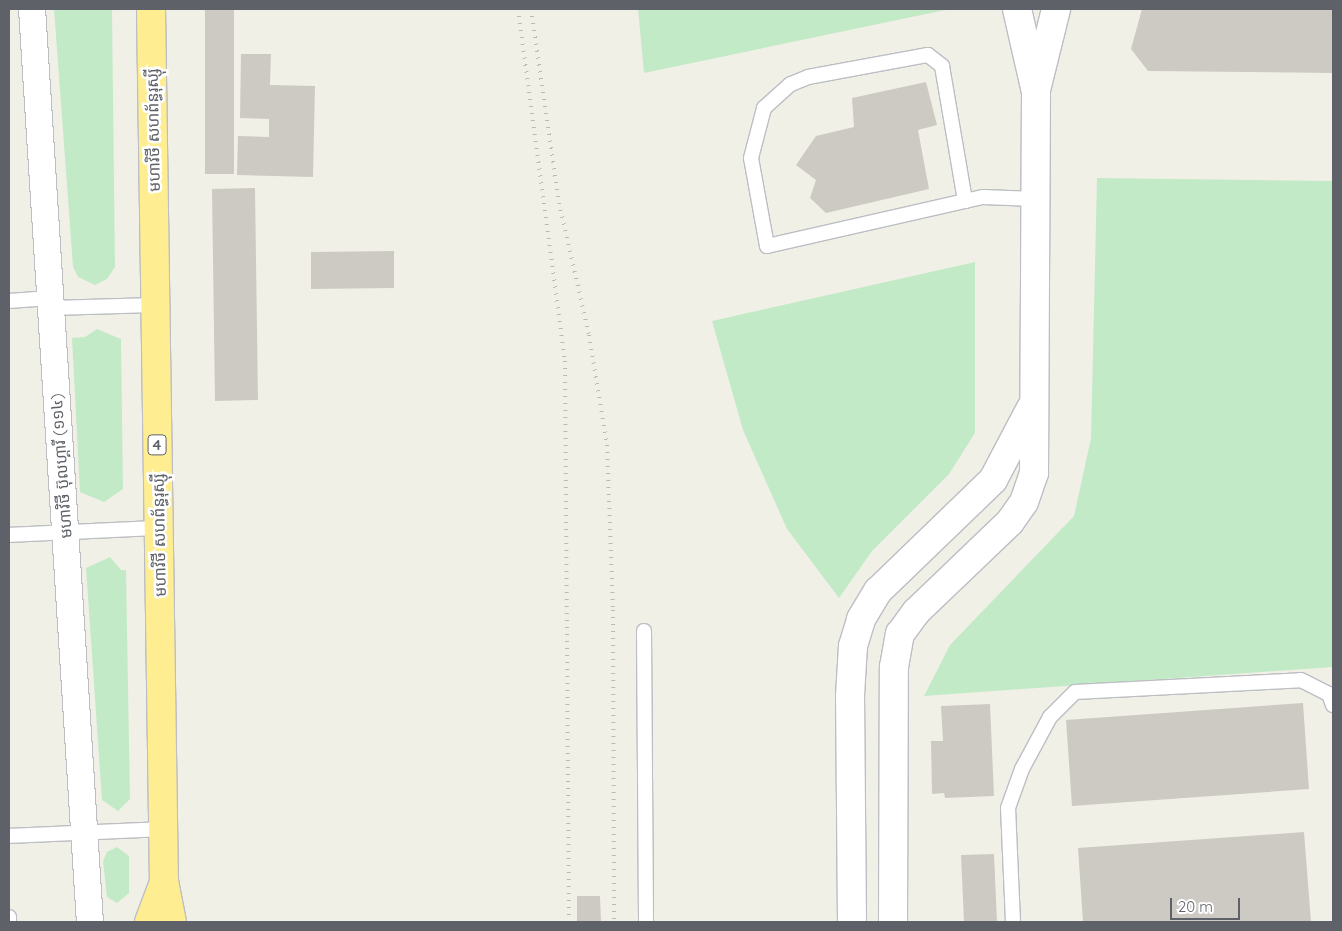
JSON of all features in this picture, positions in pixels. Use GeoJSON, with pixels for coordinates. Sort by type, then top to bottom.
{"type":"FeatureCollection","features":[{"type":"Feature","properties":{"kind":"highway","name":"មហាវិថី សហព័ន្ធរុស្ស៊ី"},"geometry":{"type":"LineString","coordinates":[[151,9],[164,881],[172,922]]}},
{"type":"Feature","properties":{"kind":"highway","name":"មហាវិថី សហព័ន្ធរុស្ស៊ី"},"geometry":{"type":"LineString","coordinates":[[149,922],[164,881]]}},
{"type":"Feature","properties":{"kind":"street","name":"មហាវិថី ប៊ុលហ្គារី (១១៤)"},"geometry":{"type":"LineString","coordinates":[[32,9],[90,922]]}},
{"type":"Feature","properties":{"kind":"street"},"geometry":{"type":"LineString","coordinates":[[1017,9],[1036,92]]}},
{"type":"Feature","properties":{"kind":"street"},"geometry":{"type":"LineString","coordinates":[[1034,402],[993,480],[878,591],[860,619],[853,646],[850,696],[852,914],[893,913],[894,667],[900,634],[1024,502],[1034,472],[1036,92],[1056,9]]}},
{"type":"Feature","properties":{"kind":"lane"},"geometry":{"type":"LineString","coordinates":[[965,202],[942,66],[928,56],[808,77],[792,84],[764,108],[751,158],[767,246],[965,202],[983,197],[1035,198]]}},
{"type":"Feature","properties":{"kind":"lane"},"geometry":{"type":"LineString","coordinates":[[9,301],[155,305]]}},
{"type":"Feature","properties":{"kind":"lane"},"geometry":{"type":"LineString","coordinates":[[9,535],[159,528]]}},
{"type":"Feature","properties":{"kind":"lane"},"geometry":{"type":"LineString","coordinates":[[644,631],[646,922]]}},
{"type":"Feature","properties":{"kind":"lane"},"geometry":{"type":"LineString","coordinates":[[1013,922],[1008,808],[1022,769],[1050,717],[1075,692],[1301,680],[1329,694],[1333,705]]}},
{"type":"Feature","properties":{"kind":"lane"},"geometry":{"type":"LineString","coordinates":[[9,836],[163,829]]}},
{"type":"Feature","properties":{"kind":"lane"},"geometry":{"type":"LineString","coordinates":[[9,917],[9,922]]}},
{"type":"Feature","properties":{"kind":"green space"},"geometry":{"type":"Polygon","coordinates":[[[54,9],[112,9],[115,267],[107,279],[95,285],[78,277],[73,267],[54,9]]]}},
{"type":"Feature","properties":{"kind":"green space"},"geometry":{"type":"Polygon","coordinates":[[[638,9],[950,9],[644,73],[638,9]]]}},
{"type":"Feature","properties":{"kind":"green space"},"geometry":{"type":"Polygon","coordinates":[[[1097,178],[1333,181],[1333,667],[924,696],[950,645],[1074,516],[1091,438],[1097,178]]]}},
{"type":"Feature","properties":{"kind":"green space"},"geometry":{"type":"Polygon","coordinates":[[[975,262],[975,433],[949,474],[872,551],[839,598],[787,529],[743,430],[712,321],[975,262]]]}},
{"type":"Feature","properties":{"kind":"green space"},"geometry":{"type":"Polygon","coordinates":[[[97,329],[121,339],[123,489],[104,502],[80,492],[72,338],[85,337],[97,329]]]}},
{"type":"Feature","properties":{"kind":"green space"},"geometry":{"type":"Polygon","coordinates":[[[110,557],[121,570],[126,570],[130,799],[118,811],[102,800],[86,568],[110,557]]]}},
{"type":"Feature","properties":{"kind":"green space"},"geometry":{"type":"Polygon","coordinates":[[[117,847],[129,856],[129,893],[117,903],[107,897],[103,861],[107,852],[117,847]]]}},
{"type":"Feature","properties":{"kind":"building"},"geometry":{"type":"Polygon","coordinates":[[[205,9],[234,9],[234,174],[205,174],[205,9]]]}},
{"type":"Feature","properties":{"kind":"building"},"geometry":{"type":"Polygon","coordinates":[[[1142,9],[1333,9],[1333,73],[1148,71],[1131,49],[1142,9]]]}},
{"type":"Feature","properties":{"kind":"building"},"geometry":{"type":"Polygon","coordinates":[[[241,54],[271,54],[270,85],[315,86],[313,177],[237,175],[238,136],[269,137],[269,119],[240,118],[241,54]]]}},
{"type":"Feature","properties":{"kind":"building"},"geometry":{"type":"Polygon","coordinates":[[[926,82],[937,125],[918,130],[929,189],[826,213],[810,198],[816,180],[796,165],[816,136],[854,127],[852,98],[926,82]]]}},
{"type":"Feature","properties":{"kind":"building"},"geometry":{"type":"Polygon","coordinates":[[[255,188],[258,400],[215,401],[212,189],[255,188]]]}},
{"type":"Feature","properties":{"kind":"building"},"geometry":{"type":"Polygon","coordinates":[[[394,251],[394,288],[311,289],[311,252],[394,251]]]}},
{"type":"Feature","properties":{"kind":"building"},"geometry":{"type":"Polygon","coordinates":[[[1303,703],[1309,789],[1072,806],[1066,720],[1303,703]]]}},
{"type":"Feature","properties":{"kind":"building"},"geometry":{"type":"Polygon","coordinates":[[[990,704],[994,796],[945,798],[944,793],[932,794],[931,741],[943,741],[941,706],[990,704]]]}},
{"type":"Feature","properties":{"kind":"building"},"geometry":{"type":"Polygon","coordinates":[[[1304,832],[1311,922],[1083,922],[1078,848],[1304,832]]]}},
{"type":"Feature","properties":{"kind":"building"},"geometry":{"type":"Polygon","coordinates":[[[994,854],[997,922],[964,922],[961,855],[994,854]]]}},
{"type":"Feature","properties":{"kind":"building"},"geometry":{"type":"Polygon","coordinates":[[[577,896],[600,896],[601,922],[577,922],[577,896]]]}},
{"type":"Feature","properties":{"kind":"railway"},"geometry":{"type":"LineString","coordinates":[[518,9],[565,361],[569,922]]}},
{"type":"Feature","properties":{"kind":"railway"},"geometry":{"type":"LineString","coordinates":[[531,9],[559,203],[589,335],[607,445],[613,610],[614,922]]}}]}
